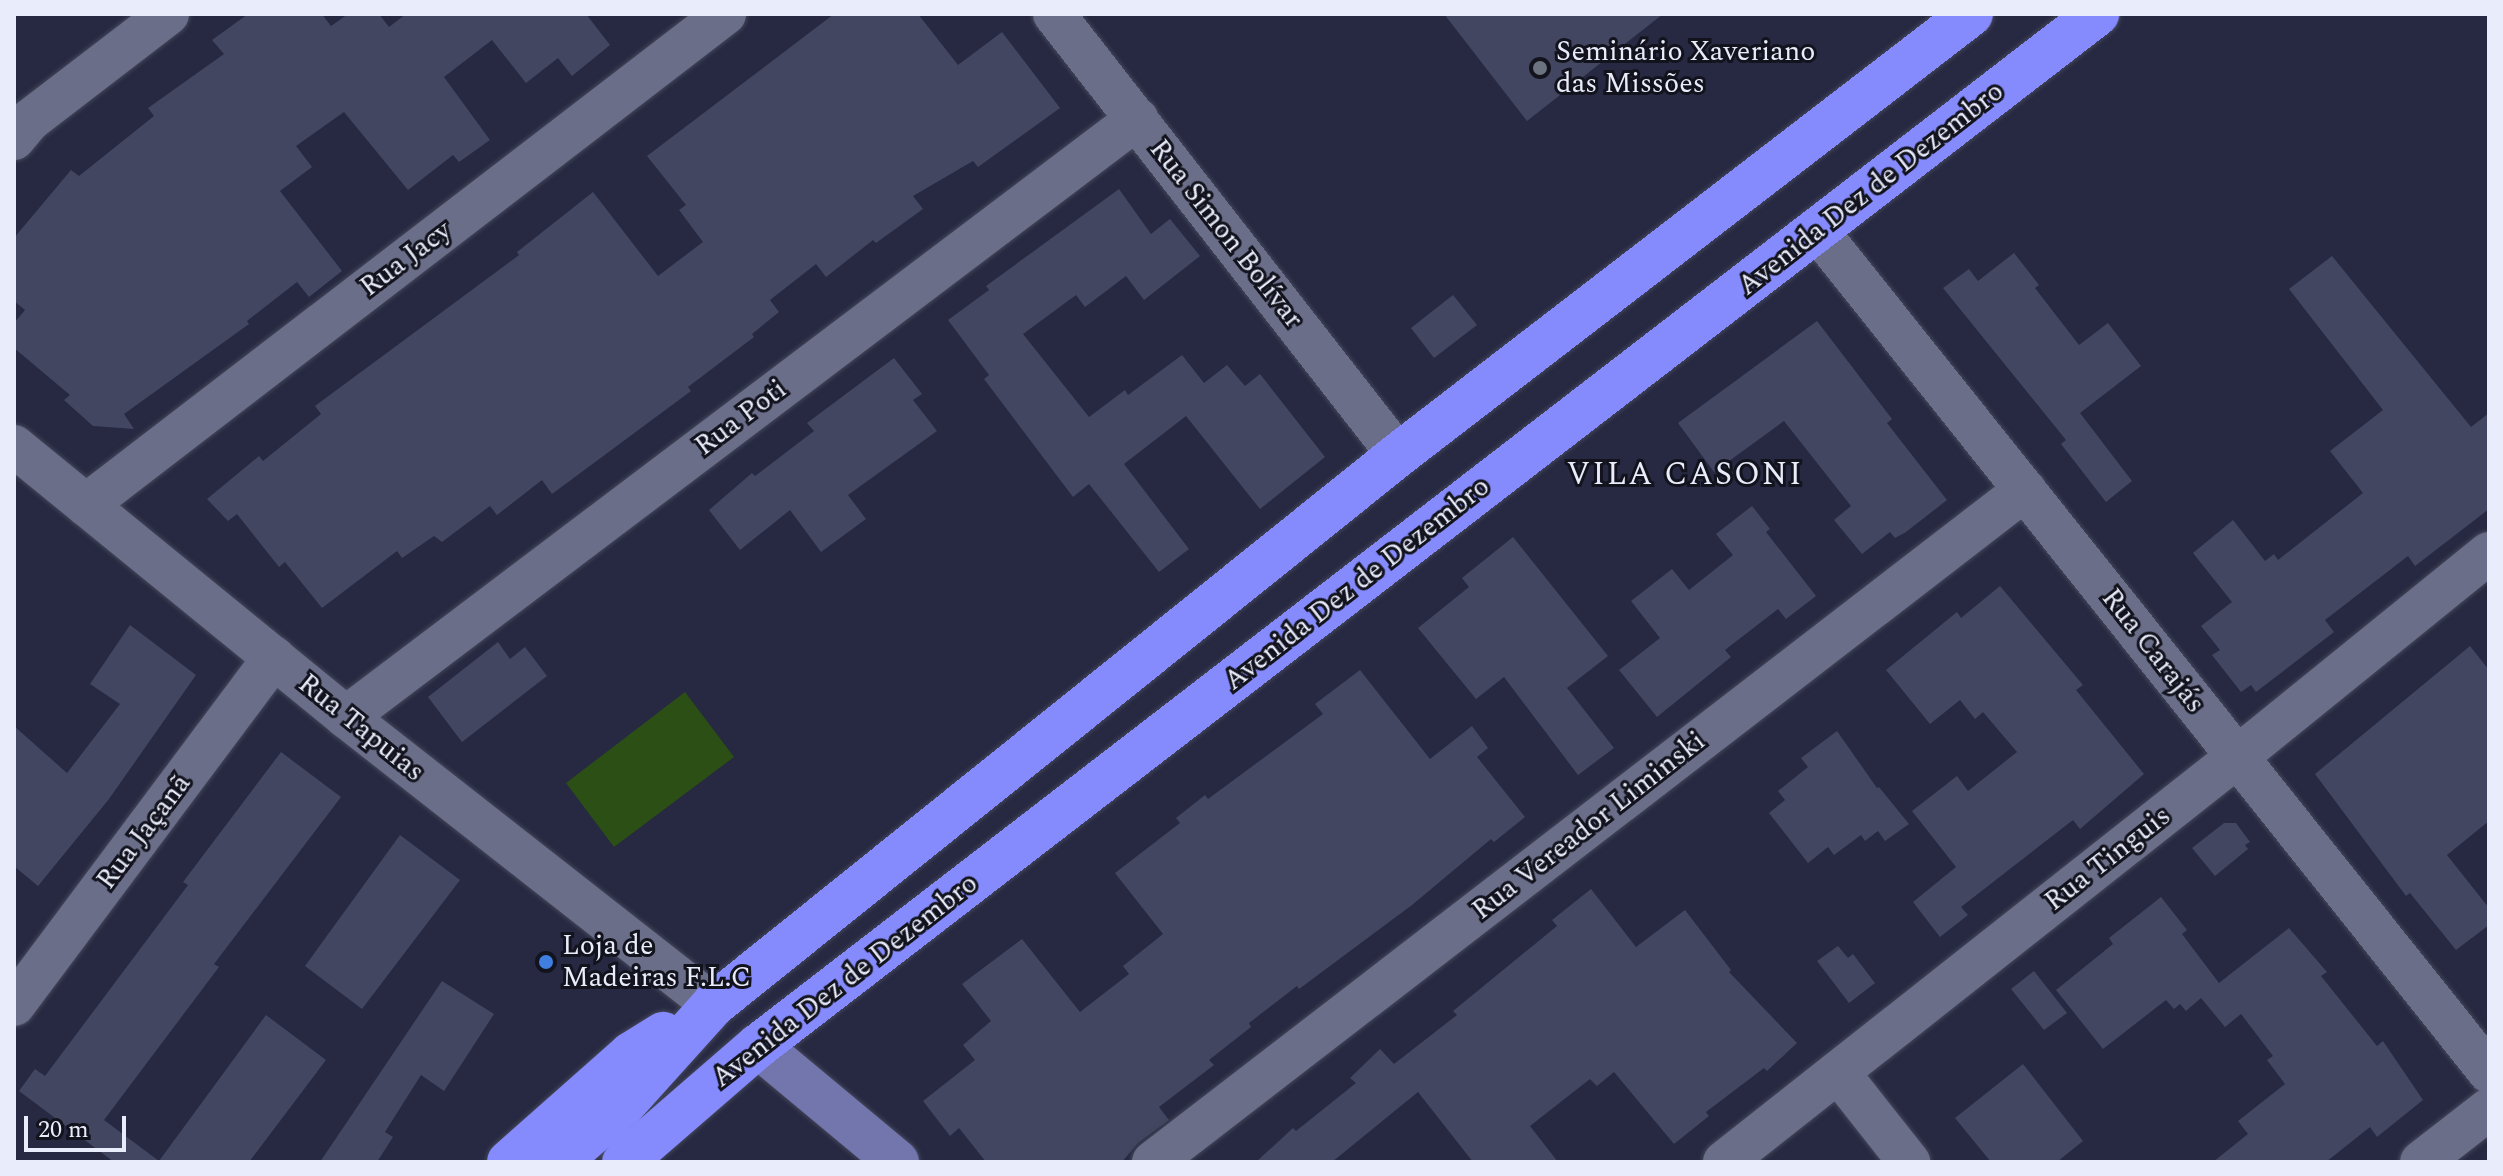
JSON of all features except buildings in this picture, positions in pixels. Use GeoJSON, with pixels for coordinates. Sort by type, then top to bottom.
{"type":"FeatureCollection","features":[{"type":"Feature","properties":{"kind":"highway","name":"Avenida Dez de Dezembro"},"geometry":{"type":"LineString","coordinates":[[559,1162],[623,1105],[713,1005],[1398,455],[1971,14]]}},
{"type":"Feature","properties":{"kind":"highway","name":"Avenida Dez de Dezembro"},"geometry":{"type":"LineString","coordinates":[[624,1162],[755,1048],[2097,14]]}},
{"type":"Feature","properties":{"kind":"highway"},"geometry":{"type":"LineString","coordinates":[[509,1162],[631,1054],[713,1005]]}},
{"type":"Feature","properties":{"kind":"highway"},"geometry":{"type":"LineString","coordinates":[[669,1162],[723,1113],[755,1048]]}},
{"type":"Feature","properties":{"kind":"street"},"geometry":{"type":"LineString","coordinates":[[14,139],[30,120],[168,14]]}},
{"type":"Feature","properties":{"kind":"street","name":"Rua Jacy"},"geometry":{"type":"LineString","coordinates":[[86,505],[725,14]]}},
{"type":"Feature","properties":{"kind":"street","name":"Rua Simon Bolívar"},"geometry":{"type":"LineString","coordinates":[[1054,14],[1398,455]]}},
{"type":"Feature","properties":{"kind":"street","name":"Rua Poti"},"geometry":{"type":"LineString","coordinates":[[346,717],[1137,119]]}},
{"type":"Feature","properties":{"kind":"street","name":"Rua Carajás"},"geometry":{"type":"LineString","coordinates":[[1817,230],[2489,1072]]}},
{"type":"Feature","properties":{"kind":"street","name":"Rua Tapuias"},"geometry":{"type":"LineString","coordinates":[[14,446],[346,717],[713,1005]]}},
{"type":"Feature","properties":{"kind":"street","name":"Rua Vereador Liminski"},"geometry":{"type":"LineString","coordinates":[[1153,1162],[2025,490]]}},
{"type":"Feature","properties":{"kind":"street","name":"Rua Tinguis"},"geometry":{"type":"LineString","coordinates":[[1724,1162],[2237,757],[2489,553]]}},
{"type":"Feature","properties":{"kind":"street","name":"Rua Jaçanã"},"geometry":{"type":"LineString","coordinates":[[14,1005],[274,658]]}},
{"type":"Feature","properties":{"kind":"street"},"geometry":{"type":"LineString","coordinates":[[755,1048],[897,1162]]}},
{"type":"Feature","properties":{"kind":"street"},"geometry":{"type":"LineString","coordinates":[[1838,1072],[1909,1162]]}},
{"type":"Feature","properties":{"kind":"street"},"geometry":{"type":"LineString","coordinates":[[2421,1162],[2489,1109]]}},
{"type":"Feature","properties":{"kind":"green space"},"geometry":{"type":"Polygon","coordinates":[[[685,692],[734,757],[614,847],[566,783],[685,692]]]}},
{"type":"Feature","properties":{"kind":"place","name":"Seminário Xaveriano das Missões"},"geometry":{"type":"Point","coordinates":[1540,68]}},
{"type":"Feature","properties":{"kind":"place","name":"Loja de Madeiras F.L.C"},"geometry":{"type":"Point","coordinates":[546,962]}},
{"type":"Feature","properties":{"kind":"district","name":"VILA CASONI"},"geometry":{"type":"Point","coordinates":[1685,475]}}]}
